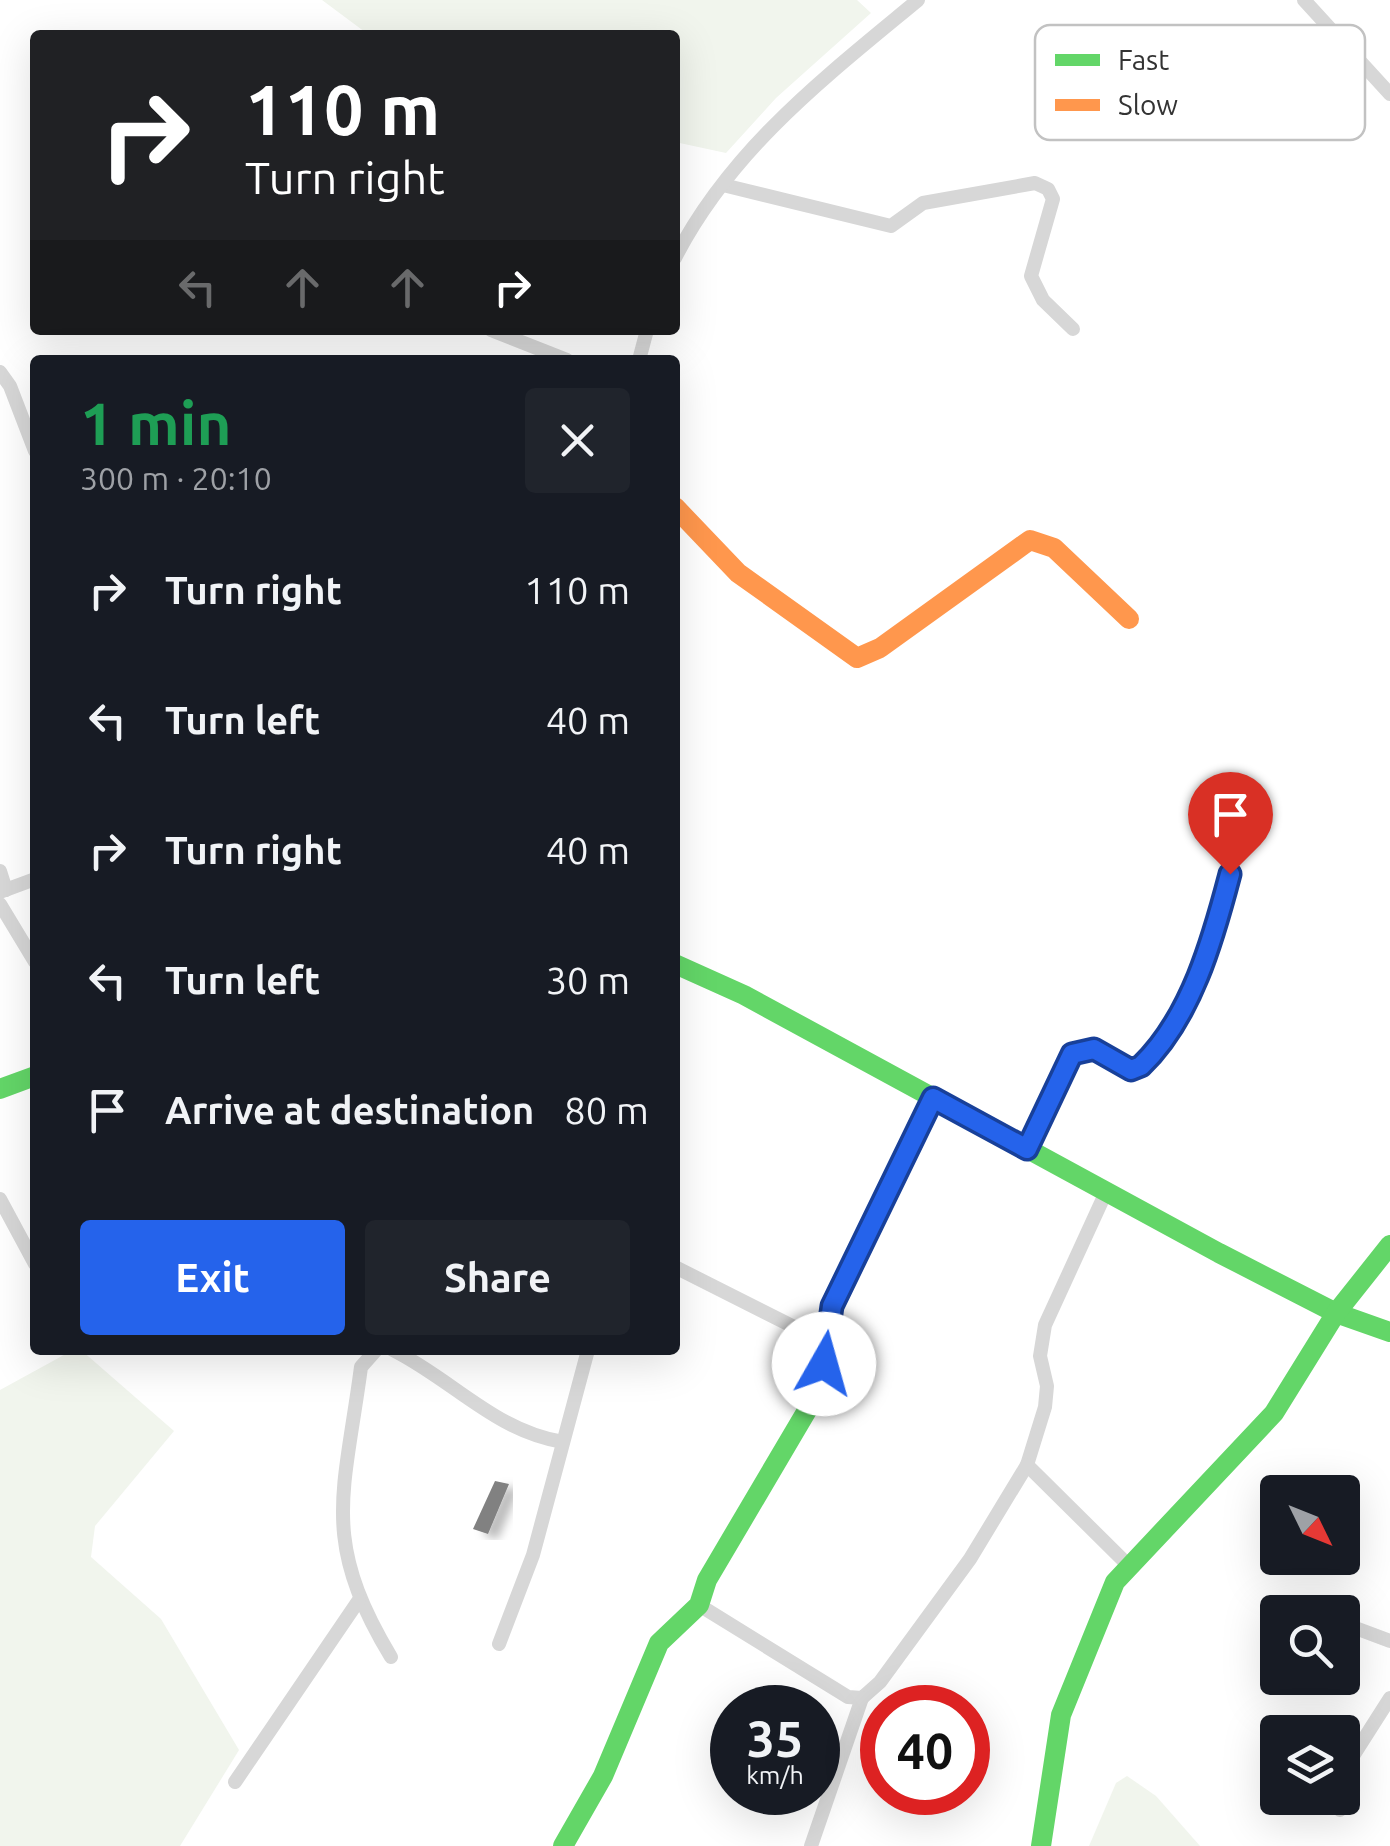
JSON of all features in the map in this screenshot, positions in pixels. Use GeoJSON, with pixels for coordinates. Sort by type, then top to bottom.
{"type":"FeatureCollection","features":[{"type":"Feature","properties":{"kind":"street"},"geometry":{"type":"LineString","coordinates":[[682,229],[781,113],[918,0]]}},
{"type":"Feature","properties":{"kind":"street"},"geometry":{"type":"LineString","coordinates":[[1311,2],[1331,25]]}},
{"type":"Feature","properties":{"kind":"street"},"geometry":{"type":"LineString","coordinates":[[1365,65],[1390,94]]}},
{"type":"Feature","properties":{"kind":"street"},"geometry":{"type":"LineString","coordinates":[[723,185],[891,226],[924,203],[1035,183],[1048,190],[1053,199],[1031,276],[1043,300],[1074,329]]}},
{"type":"Feature","properties":{"kind":"street"},"geometry":{"type":"LineString","coordinates":[[504,335],[554,355]]}},
{"type":"Feature","properties":{"kind":"street"},"geometry":{"type":"LineString","coordinates":[[0,372],[10,386],[30,438]]}},
{"type":"Feature","properties":{"kind":"street"},"geometry":{"type":"LineString","coordinates":[[680,511],[738,572],[857,658],[880,648],[1030,540],[1054,548],[1129,618]]}},
{"type":"Feature","properties":{"kind":"street"},"geometry":{"type":"LineString","coordinates":[[0,872],[2,895],[30,952]]}},
{"type":"Feature","properties":{"kind":"street"},"geometry":{"type":"LineString","coordinates":[[1027,1149],[1072,1054],[1094,1049],[1131,1070],[1154,1054],[1212,942],[1230,874]]}},
{"type":"Feature","properties":{"kind":"street"},"geometry":{"type":"LineString","coordinates":[[2,895],[30,881]]}},
{"type":"Feature","properties":{"kind":"street"},"geometry":{"type":"LineString","coordinates":[[680,966],[744,995],[1336,1314],[1390,1332]]}},
{"type":"Feature","properties":{"kind":"street"},"geometry":{"type":"LineString","coordinates":[[0,1089],[30,1078]]}},
{"type":"Feature","properties":{"kind":"street"},"geometry":{"type":"LineString","coordinates":[[563,1846],[603,1776],[659,1643],[699,1606],[707,1580],[812,1402],[822,1379],[824,1342],[832,1306],[933,1098]]}},
{"type":"Feature","properties":{"kind":"street"},"geometry":{"type":"LineString","coordinates":[[877,1685],[970,1559],[1027,1465],[1045,1407],[1047,1386],[1040,1356],[1045,1325],[1106,1192]]}},
{"type":"Feature","properties":{"kind":"street"},"geometry":{"type":"LineString","coordinates":[[0,1199],[30,1255]]}},
{"type":"Feature","properties":{"kind":"street"},"geometry":{"type":"LineString","coordinates":[[1041,1846],[1061,1715],[1105,1602],[1127,1564],[1274,1412],[1336,1314],[1390,1245]]}},
{"type":"Feature","properties":{"kind":"street"},"geometry":{"type":"LineString","coordinates":[[680,1270],[824,1342]]}},
{"type":"Feature","properties":{"kind":"street"},"geometry":{"type":"LineString","coordinates":[[372,1355],[361,1367],[340,1519],[342,1548],[359,1600],[391,1657]]}},
{"type":"Feature","properties":{"kind":"street"},"geometry":{"type":"LineString","coordinates":[[404,1355],[490,1416],[520,1431],[564,1442]]}},
{"type":"Feature","properties":{"kind":"street"},"geometry":{"type":"LineString","coordinates":[[499,1644],[533,1555],[587,1355]]}},
{"type":"Feature","properties":{"kind":"street"},"geometry":{"type":"LineString","coordinates":[[1027,1465],[1127,1564]]}},
{"type":"Feature","properties":{"kind":"street"},"geometry":{"type":"LineString","coordinates":[[235,1782],[359,1600]]}},
{"type":"Feature","properties":{"kind":"street"},"geometry":{"type":"LineString","coordinates":[[699,1606],[848,1698],[860,1698]]}},
{"type":"Feature","properties":{"kind":"street"},"geometry":{"type":"LineString","coordinates":[[1360,1630],[1390,1641]]}},
{"type":"Feature","properties":{"kind":"street"},"geometry":{"type":"LineString","coordinates":[[1360,1745],[1390,1698]]}},
{"type":"Feature","properties":{"kind":"street"},"geometry":{"type":"LineString","coordinates":[[811,1846],[860,1704]]}},
{"type":"Feature","properties":{"kind":"shaded area"},"geometry":{"type":"Polygon","coordinates":[[[322,0],[857,0],[871,13],[776,98],[726,153],[680,143],[680,30],[362,30],[322,0]]]}},
{"type":"Feature","properties":{"kind":"shaded area"},"geometry":{"type":"Polygon","coordinates":[[[64,1355],[87,1355],[174,1431],[95,1526],[91,1557],[161,1619],[239,1750],[180,1846],[0,1846],[0,1390],[64,1355]]]}},
{"type":"Feature","properties":{"kind":"shaded area"},"geometry":{"type":"Polygon","coordinates":[[[1127,1776],[1156,1796],[1200,1846],[1089,1846],[1116,1783],[1127,1776]]]}},
{"type":"Feature","properties":{"kind":"building"},"geometry":{"type":"Polygon","coordinates":[[[495,1481],[509,1484],[488,1534],[473,1529],[495,1481]]]}},
{"type":"Feature","properties":{"kind":"traffic: fast"},"geometry":{"type":"LineString","coordinates":[[680,966],[744,995],[1219,1253],[1336,1313],[1390,1332]]}},
{"type":"Feature","properties":{"kind":"traffic: fast"},"geometry":{"type":"LineString","coordinates":[[0,1089],[30,1078]]}},
{"type":"Feature","properties":{"kind":"traffic: fast"},"geometry":{"type":"LineString","coordinates":[[563,1846],[603,1776],[659,1643],[699,1605],[707,1580],[812,1402],[822,1379],[832,1307],[933,1099]]}},
{"type":"Feature","properties":{"kind":"traffic: fast"},"geometry":{"type":"LineString","coordinates":[[1041,1846],[1061,1715],[1115,1582],[1274,1413],[1336,1313],[1390,1245]]}},
{"type":"Feature","properties":{"kind":"traffic: slow"},"geometry":{"type":"LineString","coordinates":[[680,512],[738,573],[857,658],[880,648],[1030,540],[1054,548],[1129,619]]}},
{"type":"Feature","properties":{"kind":"route"},"geometry":{"type":"LineString","coordinates":[[824,1364],[824,1342],[832,1306],[933,1098],[1027,1149],[1072,1054],[1083,1048],[1094,1049],[1131,1070],[1141,1066],[1154,1054],[1178,1013],[1212,942],[1230,874]]}}]}
